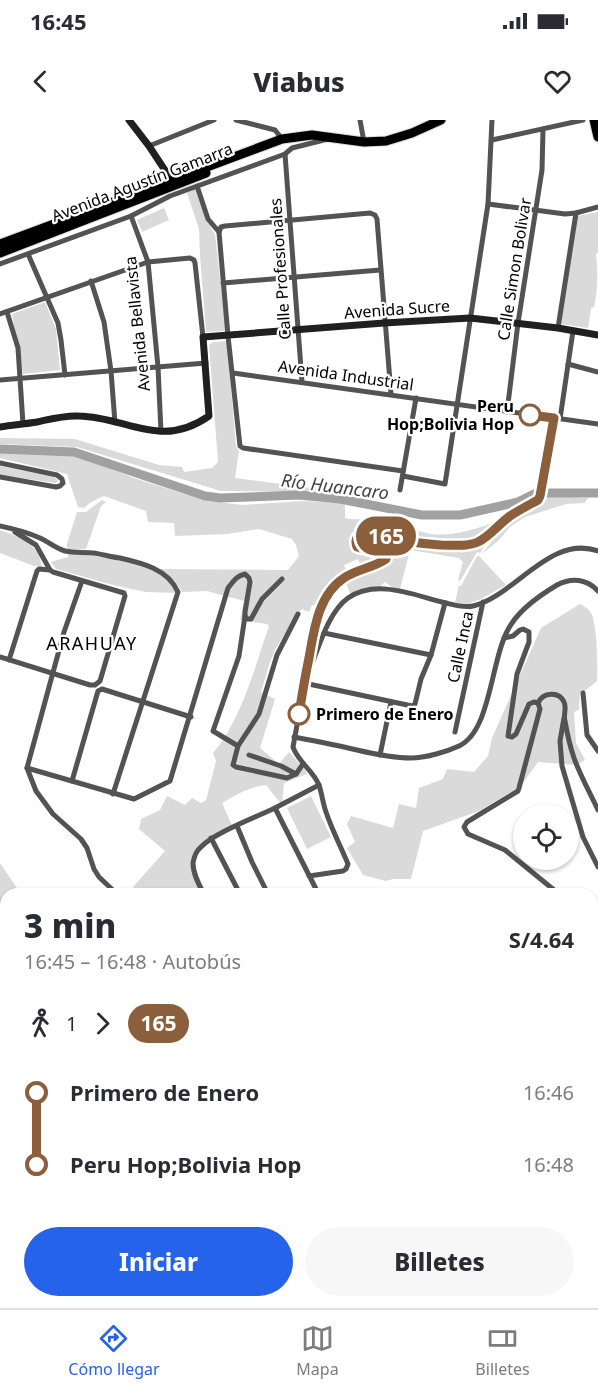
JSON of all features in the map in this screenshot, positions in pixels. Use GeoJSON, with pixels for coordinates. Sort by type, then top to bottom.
{"type":"FeatureCollection","features":[{"type":"Feature","properties":{"kind":"highway","name":"Avenida Agustín Gamarra"},"geometry":{"type":"LineString","coordinates":[[0,253],[282,139],[312,135],[364,142],[386,141],[399,138],[440,120]]}},
{"type":"Feature","properties":{"kind":"highway"},"geometry":{"type":"LineString","coordinates":[[594,120],[598,137]]}},
{"type":"Feature","properties":{"kind":"highway","name":"Avenida Agustín Gamarra"},"geometry":{"type":"LineString","coordinates":[[0,244],[283,144],[294,138]]}},
{"type":"Feature","properties":{"kind":"street"},"geometry":{"type":"LineString","coordinates":[[129,120],[173,182]]}},
{"type":"Feature","properties":{"kind":"street"},"geometry":{"type":"LineString","coordinates":[[149,146],[199,123],[214,120]]}},
{"type":"Feature","properties":{"kind":"street"},"geometry":{"type":"LineString","coordinates":[[236,120],[275,130],[282,139]]}},
{"type":"Feature","properties":{"kind":"street"},"geometry":{"type":"LineString","coordinates":[[360,120],[364,142]]}},
{"type":"Feature","properties":{"kind":"street"},"geometry":{"type":"LineString","coordinates":[[391,394],[375,214],[220,227],[223,283],[240,446],[445,483],[488,204],[492,120]]}},
{"type":"Feature","properties":{"kind":"street"},"geometry":{"type":"LineString","coordinates":[[492,140],[583,120]]}},
{"type":"Feature","properties":{"kind":"street","name":"Calle Simon Bolivar"},"geometry":{"type":"LineString","coordinates":[[507,412],[542,170],[543,130]]}},
{"type":"Feature","properties":{"kind":"street"},"geometry":{"type":"LineString","coordinates":[[0,264],[131,216],[170,196],[285,153],[292,148],[332,138]]}},
{"type":"Feature","properties":{"kind":"street","name":"Calle Profesionales"},"geometry":{"type":"LineString","coordinates":[[285,153],[302,382]]}},
{"type":"Feature","properties":{"kind":"street"},"geometry":{"type":"LineString","coordinates":[[197,186],[208,219],[219,232]]}},
{"type":"Feature","properties":{"kind":"street"},"geometry":{"type":"LineString","coordinates":[[488,204],[565,214],[598,207]]}},
{"type":"Feature","properties":{"kind":"street"},"geometry":{"type":"LineString","coordinates":[[558,328],[576,213]]}},
{"type":"Feature","properties":{"kind":"street","name":"Avenida Bellavista"},"geometry":{"type":"LineString","coordinates":[[131,216],[148,262],[158,367],[161,432]]}},
{"type":"Feature","properties":{"kind":"street"},"geometry":{"type":"LineString","coordinates":[[28,254],[57,323],[65,375]]}},
{"type":"Feature","properties":{"kind":"street"},"geometry":{"type":"LineString","coordinates":[[0,314],[148,262],[190,258],[194,260],[206,363],[209,416],[183,429],[161,432],[146,431],[77,415],[0,427]]}},
{"type":"Feature","properties":{"kind":"street"},"geometry":{"type":"LineString","coordinates":[[223,283],[380,270]]}},
{"type":"Feature","properties":{"kind":"street"},"geometry":{"type":"LineString","coordinates":[[91,281],[104,322],[115,423]]}},
{"type":"Feature","properties":{"kind":"street"},"geometry":{"type":"LineString","coordinates":[[7,312],[18,348],[23,424]]}},
{"type":"Feature","properties":{"kind":"street","name":"Avenida Sucre"},"geometry":{"type":"LineString","coordinates":[[203,337],[470,318],[596,334]]}},
{"type":"Feature","properties":{"kind":"street"},"geometry":{"type":"LineString","coordinates":[[309,876],[343,871],[348,864],[326,814],[319,785],[312,772],[295,754],[292,747],[316,621],[326,598],[342,579],[386,559],[385,549],[357,547],[355,543],[359,535],[372,532],[427,544],[471,544],[486,537],[509,517],[538,500],[557,419],[573,331]]}},
{"type":"Feature","properties":{"kind":"street"},"geometry":{"type":"LineString","coordinates":[[0,380],[206,363]]}},
{"type":"Feature","properties":{"kind":"street"},"geometry":{"type":"LineString","coordinates":[[568,364],[598,372]]}},
{"type":"Feature","properties":{"kind":"street","name":"Avenida Industrial"},"geometry":{"type":"LineString","coordinates":[[233,373],[598,424]]}},
{"type":"Feature","properties":{"kind":"street"},"geometry":{"type":"LineString","coordinates":[[400,490],[416,398]]}},
{"type":"Feature","properties":{"kind":"street"},"geometry":{"type":"LineString","coordinates":[[0,463],[57,475],[63,483],[56,487],[0,477]]}},
{"type":"Feature","properties":{"kind":"street"},"geometry":{"type":"LineString","coordinates":[[50,570],[39,549],[33,543],[0,526],[34,535],[66,551],[94,553],[140,563],[159,571],[171,580],[178,592],[113,794]]}},
{"type":"Feature","properties":{"kind":"street"},"geometry":{"type":"LineString","coordinates":[[304,684],[324,633],[339,607],[349,598],[378,589],[392,589],[467,607],[495,597],[551,556],[586,548],[598,551]]}},
{"type":"Feature","properties":{"kind":"street"},"geometry":{"type":"LineString","coordinates":[[0,657],[9,660],[54,674],[90,685],[95,685],[100,681],[125,596],[122,592],[50,570],[39,569],[9,660]]}},
{"type":"Feature","properties":{"kind":"street"},"geometry":{"type":"LineString","coordinates":[[27,768],[134,799],[170,781],[191,717],[226,593],[234,580],[245,574],[250,582],[239,656],[213,729],[214,733],[238,746]]}},
{"type":"Feature","properties":{"kind":"street"},"geometry":{"type":"LineString","coordinates":[[245,616],[251,619],[262,599],[282,579]]}},
{"type":"Feature","properties":{"kind":"street"},"geometry":{"type":"LineString","coordinates":[[294,737],[380,755],[408,758],[422,757],[458,747],[474,733],[480,722],[496,661],[512,623],[529,605],[561,583],[574,580],[584,581],[598,591]]}},
{"type":"Feature","properties":{"kind":"street"},"geometry":{"type":"LineString","coordinates":[[82,581],[64,632],[27,768],[36,791],[53,814],[81,839],[87,848],[94,870],[111,888]]}},
{"type":"Feature","properties":{"kind":"street"},"geometry":{"type":"LineString","coordinates":[[304,684],[412,706],[415,704],[421,679],[431,655],[445,603]]}},
{"type":"Feature","properties":{"kind":"street","name":"Calle Inca"},"geometry":{"type":"LineString","coordinates":[[455,732],[483,603]]}},
{"type":"Feature","properties":{"kind":"street"},"geometry":{"type":"LineString","coordinates":[[298,614],[277,655],[259,714],[238,746],[232,765],[287,778],[296,774],[303,764]]}},
{"type":"Feature","properties":{"kind":"street"},"geometry":{"type":"LineString","coordinates":[[504,638],[513,636],[523,629],[529,632],[530,636],[518,674],[508,736],[513,737],[516,734],[529,704],[538,703]]}},
{"type":"Feature","properties":{"kind":"street"},"geometry":{"type":"LineString","coordinates":[[324,633],[431,655]]}},
{"type":"Feature","properties":{"kind":"street"},"geometry":{"type":"LineString","coordinates":[[72,781],[98,691],[102,689],[191,717]]}},
{"type":"Feature","properties":{"kind":"street"},"geometry":{"type":"LineString","coordinates":[[583,693],[587,735],[598,751]]}},
{"type":"Feature","properties":{"kind":"street"},"geometry":{"type":"LineString","coordinates":[[538,703],[546,695],[553,694],[559,696],[566,705],[560,741],[562,766],[583,837],[598,867]]}},
{"type":"Feature","properties":{"kind":"street"},"geometry":{"type":"LineString","coordinates":[[380,755],[391,702]]}},
{"type":"Feature","properties":{"kind":"street"},"geometry":{"type":"LineString","coordinates":[[538,703],[540,709],[518,791],[467,822],[464,827],[468,834],[505,850],[552,888]]}},
{"type":"Feature","properties":{"kind":"street"},"geometry":{"type":"LineString","coordinates":[[564,718],[574,758],[598,810]]}},
{"type":"Feature","properties":{"kind":"street"},"geometry":{"type":"LineString","coordinates":[[249,755],[296,774]]}},
{"type":"Feature","properties":{"kind":"street"},"geometry":{"type":"LineString","coordinates":[[201,888],[193,865],[195,855],[211,838],[319,785]]}},
{"type":"Feature","properties":{"kind":"street"},"geometry":{"type":"LineString","coordinates":[[275,808],[315,888]]}},
{"type":"Feature","properties":{"kind":"street"},"geometry":{"type":"LineString","coordinates":[[237,826],[265,888]]}},
{"type":"Feature","properties":{"kind":"street"},"geometry":{"type":"LineString","coordinates":[[211,838],[237,888]]}},
{"type":"Feature","properties":{"kind":"shaded area"},"geometry":{"type":"Polygon","coordinates":[[[196,188],[215,234],[226,331],[206,332],[199,229],[187,193],[196,188]]]}},
{"type":"Feature","properties":{"kind":"shaded area"},"geometry":{"type":"Polygon","coordinates":[[[164,208],[169,220],[142,232],[137,220],[164,208]]]}},
{"type":"Feature","properties":{"kind":"shaded area"},"geometry":{"type":"Polygon","coordinates":[[[598,212],[597,287],[588,328],[561,324],[577,216],[598,212]]]}},
{"type":"Feature","properties":{"kind":"shaded area"},"geometry":{"type":"Polygon","coordinates":[[[45,302],[56,329],[60,370],[23,374],[12,314],[45,302]]]}},
{"type":"Feature","properties":{"kind":"shaded area"},"geometry":{"type":"Polygon","coordinates":[[[227,341],[236,446],[239,451],[235,478],[343,492],[221,491],[77,447],[0,444],[0,438],[75,439],[159,465],[182,467],[184,472],[212,468],[218,462],[209,345],[213,342],[227,341]]]}},
{"type":"Feature","properties":{"kind":"shaded area"},"geometry":{"type":"Polygon","coordinates":[[[0,452],[70,455],[206,501],[243,505],[302,501],[345,503],[345,518],[384,520],[431,534],[457,533],[499,521],[484,535],[464,542],[419,541],[376,531],[363,532],[357,536],[354,541],[358,550],[384,554],[381,560],[362,568],[358,559],[344,565],[347,574],[322,608],[312,605],[309,612],[302,609],[297,614],[275,650],[261,692],[275,699],[260,748],[279,764],[289,752],[307,774],[284,783],[282,805],[266,785],[244,791],[222,803],[232,825],[218,833],[196,855],[194,872],[199,888],[133,888],[165,851],[139,829],[141,819],[160,810],[167,796],[185,805],[192,798],[201,803],[206,800],[216,761],[213,753],[240,709],[269,626],[240,620],[244,601],[207,591],[182,592],[175,581],[159,569],[288,570],[299,556],[296,545],[292,539],[259,529],[227,534],[175,536],[174,523],[148,522],[146,511],[104,496],[84,508],[78,507],[67,474],[0,458],[0,452]]]}},
{"type":"Feature","properties":{"kind":"shaded area"},"geometry":{"type":"Polygon","coordinates":[[[0,466],[54,477],[58,480],[56,483],[0,475],[0,466]]]}},
{"type":"Feature","properties":{"kind":"shaded area"},"geometry":{"type":"Polygon","coordinates":[[[541,495],[589,498],[585,503],[566,504],[525,517],[510,527],[482,554],[499,532],[498,530],[507,522],[539,504],[541,495]]]}},
{"type":"Feature","properties":{"kind":"shaded area"},"geometry":{"type":"Polygon","coordinates":[[[102,500],[106,502],[101,506],[86,549],[67,550],[77,512],[86,512],[102,500]]]}},
{"type":"Feature","properties":{"kind":"shaded area"},"geometry":{"type":"Polygon","coordinates":[[[0,530],[32,546],[37,552],[42,567],[0,553],[0,530]]]}},
{"type":"Feature","properties":{"kind":"shaded area"},"geometry":{"type":"Polygon","coordinates":[[[495,531],[480,553],[477,552],[460,581],[458,580],[463,562],[459,558],[410,550],[400,589],[393,588],[385,582],[378,588],[350,593],[346,583],[353,576],[384,564],[392,555],[394,546],[403,546],[405,543],[441,548],[469,547],[482,543],[495,531]]]}},
{"type":"Feature","properties":{"kind":"shaded area"},"geometry":{"type":"Polygon","coordinates":[[[68,553],[113,559],[145,567],[159,573],[170,582],[177,593],[146,592],[56,569],[51,562],[68,557],[68,553]]]}},
{"type":"Feature","properties":{"kind":"shaded area"},"geometry":{"type":"Polygon","coordinates":[[[477,556],[506,585],[481,599],[464,605],[455,602],[459,585],[461,586],[477,556]]]}},
{"type":"Feature","properties":{"kind":"shaded area"},"geometry":{"type":"Polygon","coordinates":[[[580,604],[589,610],[593,618],[597,657],[597,681],[585,691],[580,692],[579,710],[574,712],[576,743],[585,760],[577,765],[538,762],[521,786],[479,811],[423,831],[411,879],[386,881],[363,875],[347,848],[355,842],[347,824],[351,816],[393,828],[399,804],[416,808],[419,788],[443,779],[447,769],[474,772],[488,756],[492,738],[541,628],[580,604]]]}},
{"type":"Feature","properties":{"kind":"shaded area"},"geometry":{"type":"Polygon","coordinates":[[[311,796],[331,837],[307,849],[287,808],[311,796]]]}},
{"type":"Feature","properties":{"kind":"shaded area"},"geometry":{"type":"Polygon","coordinates":[[[0,863],[17,888],[0,888],[0,863]]]}},
{"type":"Feature","properties":{"kind":"waterway","name":"Río Huancaro"},"geometry":{"type":"LineString","coordinates":[[0,449],[74,452],[205,496],[220,498],[299,495],[340,499],[422,515],[460,515],[518,502],[536,493],[598,493]]}},
{"type":"Feature","properties":{"kind":"bus line","name":"165"},"geometry":{"type":"LineString","coordinates":[[299,714],[316,621],[326,598],[342,579],[386,559],[385,549],[357,547],[355,543],[359,535],[372,532],[413,542],[456,545],[471,544],[486,537],[509,517],[538,500],[540,496],[554,418],[530,415]]}},
{"type":"Feature","properties":{"kind":"place","name":"Peru Hop;Bolivia Hop"},"geometry":{"type":"Point","coordinates":[530,415]}},
{"type":"Feature","properties":{"kind":"place","name":"Primero de Enero"},"geometry":{"type":"Point","coordinates":[299,714]}},
{"type":"Feature","properties":{"kind":"district","name":"ARAHUAY"},"geometry":{"type":"Point","coordinates":[92,644]}}]}
